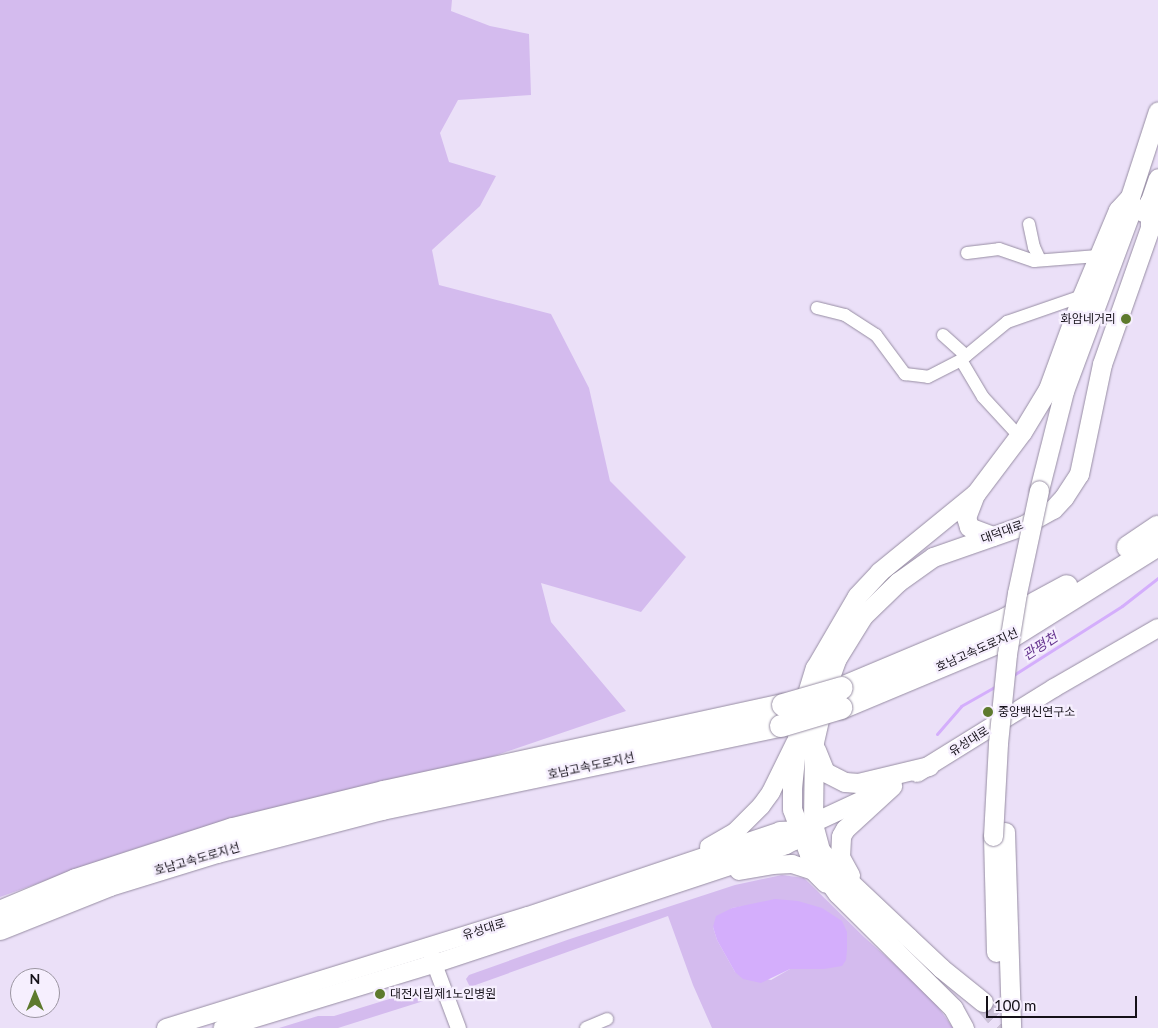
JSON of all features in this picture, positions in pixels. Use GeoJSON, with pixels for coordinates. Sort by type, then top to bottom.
{"type":"FeatureCollection","features":[{"type":"Feature","properties":{"kind":"highway","name":"호남고속도로지선"},"geometry":{"type":"LineString","coordinates":[[0,929],[110,885],[217,852],[382,809],[794,728],[842,698],[1006,619],[1063,589],[1158,527]]}},
{"type":"Feature","properties":{"kind":"highway","name":"호남고속도로지선"},"geometry":{"type":"LineString","coordinates":[[842,698],[1011,637],[1158,545]]}},
{"type":"Feature","properties":{"kind":"highway","name":"호남고속도로지선"},"geometry":{"type":"LineString","coordinates":[[0,912],[76,880],[234,829],[384,792],[794,728]]}},
{"type":"Feature","properties":{"kind":"main road","name":"대덕대로"},"geometry":{"type":"LineString","coordinates":[[1045,490],[1064,391],[1130,214],[1130,196],[1158,111]]}},
{"type":"Feature","properties":{"kind":"main road","name":"대덕대로"},"geometry":{"type":"LineString","coordinates":[[1045,490],[1136,220],[1150,201],[1158,178]]}},
{"type":"Feature","properties":{"kind":"main road","name":"대덕대로"},"geometry":{"type":"LineString","coordinates":[[807,826],[792,809],[794,728],[815,668],[857,596],[879,572],[976,493],[1019,436],[1048,389],[1098,256],[1118,210],[1130,196]]}},
{"type":"Feature","properties":{"kind":"main road","name":"대덕대로"},"geometry":{"type":"LineString","coordinates":[[794,728],[827,685],[837,658],[864,616],[898,582],[933,557],[1022,526],[1054,509],[1064,498],[1078,474],[1102,364],[1150,228],[1150,201]]}},
{"type":"Feature","properties":{"kind":"main road"},"geometry":{"type":"LineString","coordinates":[[1000,1028],[999,834],[1017,676],[1045,490]]}},
{"type":"Feature","properties":{"kind":"main road"},"geometry":{"type":"LineString","coordinates":[[976,493],[966,517],[969,527],[992,536]]}},
{"type":"Feature","properties":{"kind":"main road","name":"유성대로"},"geometry":{"type":"LineString","coordinates":[[166,1028],[428,947],[780,831],[807,826],[892,786],[929,766],[1054,688],[1158,628]]}},
{"type":"Feature","properties":{"kind":"main road","name":"대덕대로"},"geometry":{"type":"LineString","coordinates":[[794,728],[813,763],[807,826]]}},
{"type":"Feature","properties":{"kind":"main road"},"geometry":{"type":"LineString","coordinates":[[794,728],[818,759],[825,772],[845,782],[858,783],[929,766]]}},
{"type":"Feature","properties":{"kind":"main road"},"geometry":{"type":"LineString","coordinates":[[666,870],[735,832],[749,820],[771,792],[794,728]]}},
{"type":"Feature","properties":{"kind":"main road"},"geometry":{"type":"LineString","coordinates":[[856,887],[840,858],[841,836],[845,828],[892,786]]}},
{"type":"Feature","properties":{"kind":"main road"},"geometry":{"type":"LineString","coordinates":[[807,826],[820,850],[840,874],[941,968],[984,1002]]}},
{"type":"Feature","properties":{"kind":"main road"},"geometry":{"type":"LineString","coordinates":[[807,826],[809,854],[837,893]]}},
{"type":"Feature","properties":{"kind":"main road","name":"유성대로"},"geometry":{"type":"LineString","coordinates":[[222,1028],[433,964],[694,877],[786,845],[794,841],[807,826]]}},
{"type":"Feature","properties":{"kind":"main road"},"geometry":{"type":"LineString","coordinates":[[999,834],[1011,1028]]}},
{"type":"Feature","properties":{"kind":"main road"},"geometry":{"type":"LineString","coordinates":[[694,877],[777,864],[792,864],[812,871],[837,893],[953,1008],[964,1028]]}},
{"type":"Feature","properties":{"kind":"street"},"geometry":{"type":"LineString","coordinates":[[1030,224],[1034,247],[1040,260]]}},
{"type":"Feature","properties":{"kind":"street"},"geometry":{"type":"LineString","coordinates":[[967,253],[999,249],[1024,258],[1040,260],[1098,256]]}},
{"type":"Feature","properties":{"kind":"street"},"geometry":{"type":"LineString","coordinates":[[818,308],[845,315],[876,335],[905,374],[928,378],[964,358],[1007,322],[1082,296]]}},
{"type":"Feature","properties":{"kind":"street"},"geometry":{"type":"LineString","coordinates":[[943,335],[964,358],[984,397],[1019,436]]}},
{"type":"Feature","properties":{"kind":"street"},"geometry":{"type":"LineString","coordinates":[[428,947],[458,1028]]}},
{"type":"Feature","properties":{"kind":"street"},"geometry":{"type":"LineString","coordinates":[[586,1028],[607,1019]]}},
{"type":"Feature","properties":{"kind":"shaded area"},"geometry":{"type":"Polygon","coordinates":[[[0,0],[452,0],[451,11],[490,26],[529,34],[531,95],[458,100],[440,133],[449,162],[496,176],[480,206],[432,250],[439,285],[551,314],[589,388],[610,481],[686,557],[641,612],[541,583],[551,622],[626,711],[456,769],[259,811],[131,850],[0,897],[0,0]]]}},
{"type":"Feature","properties":{"kind":"shaded area"},"geometry":{"type":"Polygon","coordinates":[[[782,875],[804,878],[864,937],[934,1001],[953,1028],[712,1028],[693,985],[668,916],[470,987],[466,979],[469,975],[570,939],[735,885],[782,875]],[[764,903],[732,908],[713,927],[717,940],[735,972],[771,980],[790,969],[811,968],[764,903]]]}},
{"type":"Feature","properties":{"kind":"shaded area"},"geometry":{"type":"Polygon","coordinates":[[[775,899],[798,901],[822,908],[842,921],[847,932],[847,950],[846,960],[842,966],[824,969],[790,969],[761,983],[743,979],[735,972],[717,940],[713,927],[716,916],[732,908],[775,899]]]}},
{"type":"Feature","properties":{"kind":"shaded area"},"geometry":{"type":"Polygon","coordinates":[[[422,989],[431,993],[433,998],[338,1028],[279,1028],[318,1016],[334,1016],[422,989]]]}},
{"type":"Feature","properties":{"kind":"waterway","name":"관평천"},"geometry":{"type":"LineString","coordinates":[[1012,676],[1122,606],[1158,578]]}},
{"type":"Feature","properties":{"kind":"waterway","name":"관평천"},"geometry":{"type":"LineString","coordinates":[[937,734],[961,706],[998,685]]}},
{"type":"Feature","properties":{"kind":"tunnel"},"geometry":{"type":"LineString","coordinates":[[983,1002],[1005,1028]]}},
{"type":"Feature","properties":{"kind":"place","name":"화암네거리"},"geometry":{"type":"Point","coordinates":[1126,319]}},
{"type":"Feature","properties":{"kind":"place","name":"중앙백신연구소"},"geometry":{"type":"Point","coordinates":[988,712]}},
{"type":"Feature","properties":{"kind":"place","name":"대전시립제1노인병원"},"geometry":{"type":"Point","coordinates":[380,994]}}]}
